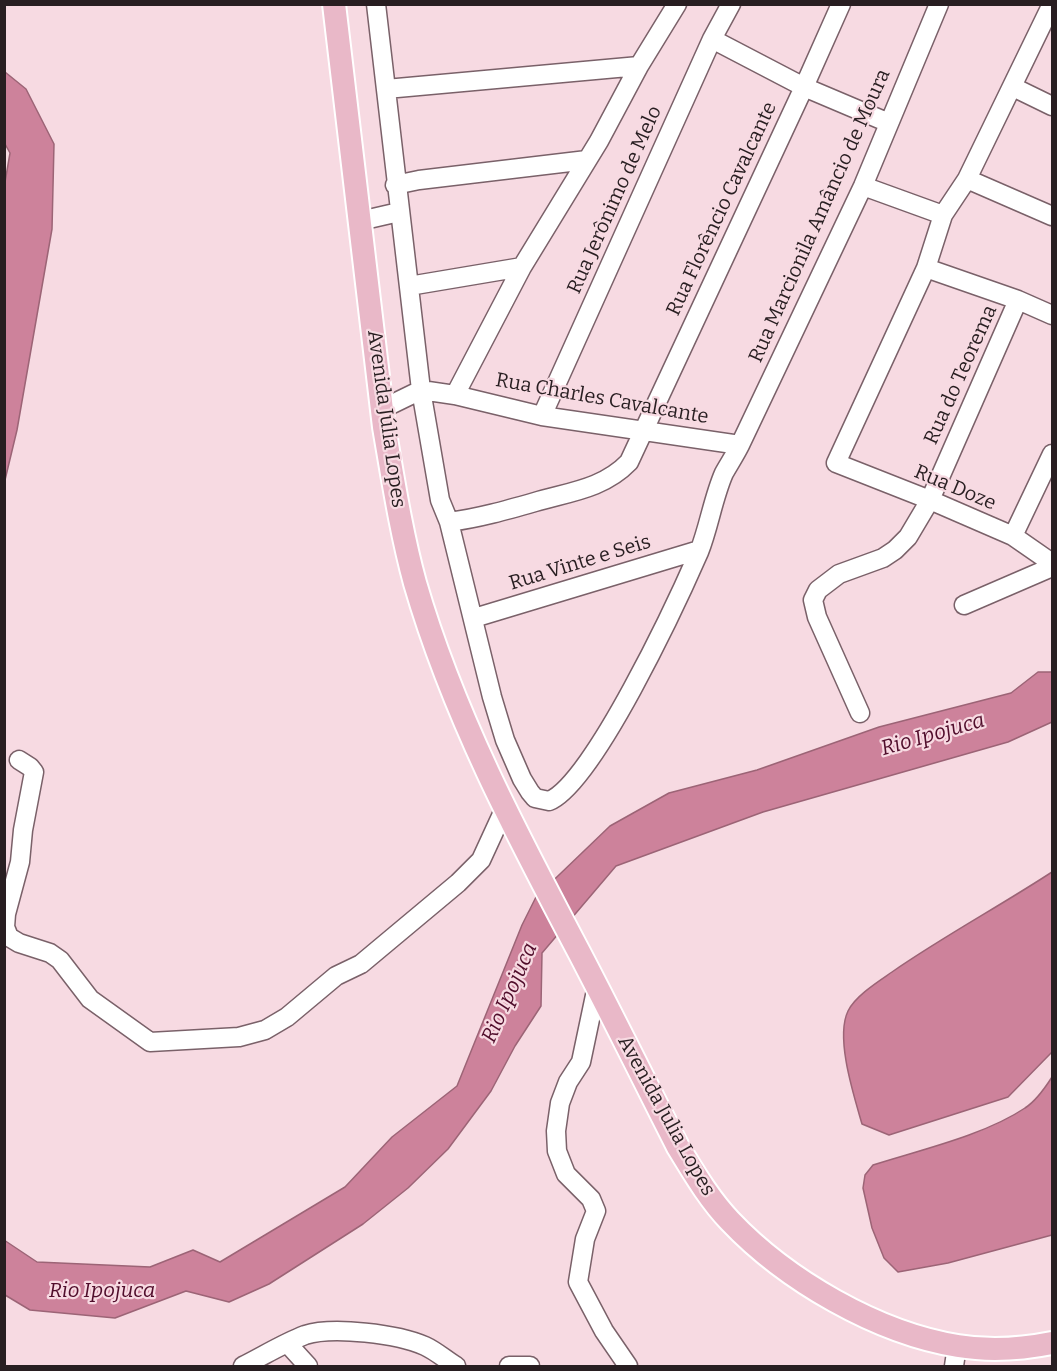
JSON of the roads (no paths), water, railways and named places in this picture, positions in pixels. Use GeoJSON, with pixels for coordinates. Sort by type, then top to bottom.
{"type":"FeatureCollection","features":[{"type":"Feature","properties":{"kind":"main road","name":"Avenida Júlia Lopes"},"geometry":{"type":"LineString","coordinates":[[334,4],[382,409],[394,488],[415,582],[464,722],[506,813],[594,981]]}},
{"type":"Feature","properties":{"kind":"main road","name":"Avenida Julia Lopes"},"geometry":{"type":"LineString","coordinates":[[594,981],[678,1147],[712,1200],[729,1221],[758,1249],[794,1277],[832,1300],[956,1356],[1053,1343]]}},
{"type":"Feature","properties":{"kind":"street"},"geometry":{"type":"LineString","coordinates":[[376,4],[395,185],[421,390],[440,500],[449,522],[474,618]]}},
{"type":"Feature","properties":{"kind":"street"},"geometry":{"type":"LineString","coordinates":[[455,395],[522,267],[622,102],[639,66],[677,4]]}},
{"type":"Feature","properties":{"kind":"street","name":"Rua Jerônimo de Melo"},"geometry":{"type":"LineString","coordinates":[[542,416],[712,39],[731,4]]}},
{"type":"Feature","properties":{"kind":"street","name":"Rua Florêncio Cavalcante"},"geometry":{"type":"LineString","coordinates":[[449,522],[503,513],[600,483],[618,473],[629,462],[841,4]]}},
{"type":"Feature","properties":{"kind":"street","name":"Rua Marcionila Amâncio de Moura"},"geometry":{"type":"LineString","coordinates":[[474,618],[492,697],[506,740],[522,779],[530,792],[535,798],[549,801],[564,793],[581,772],[616,717],[648,660],[699,550],[724,474],[740,445],[863,186],[939,4]]}},
{"type":"Feature","properties":{"kind":"street"},"geometry":{"type":"LineString","coordinates":[[1052,4],[967,179],[942,215],[926,268],[1018,300],[1053,315]]}},
{"type":"Feature","properties":{"kind":"street"},"geometry":{"type":"LineString","coordinates":[[712,39],[804,87],[889,123]]}},
{"type":"Feature","properties":{"kind":"street"},"geometry":{"type":"LineString","coordinates":[[386,89],[639,66]]}},
{"type":"Feature","properties":{"kind":"street"},"geometry":{"type":"LineString","coordinates":[[1013,87],[1053,106]]}},
{"type":"Feature","properties":{"kind":"street"},"geometry":{"type":"LineString","coordinates":[[395,185],[587,160]]}},
{"type":"Feature","properties":{"kind":"street"},"geometry":{"type":"LineString","coordinates":[[967,179],[1053,216]]}},
{"type":"Feature","properties":{"kind":"street"},"geometry":{"type":"LineString","coordinates":[[863,186],[942,215]]}},
{"type":"Feature","properties":{"kind":"street"},"geometry":{"type":"LineString","coordinates":[[360,221],[399,212]]}},
{"type":"Feature","properties":{"kind":"street"},"geometry":{"type":"LineString","coordinates":[[409,286],[522,267]]}},
{"type":"Feature","properties":{"kind":"street","name":"Rua Doze"},"geometry":{"type":"LineString","coordinates":[[926,268],[836,464],[930,500],[1013,536],[1053,565]]}},
{"type":"Feature","properties":{"kind":"street","name":"Rua do Teorema"},"geometry":{"type":"LineString","coordinates":[[860,713],[817,617],[813,600],[818,590],[839,574],[883,558],[908,537],[930,500],[1018,300]]}},
{"type":"Feature","properties":{"kind":"street"},"geometry":{"type":"LineString","coordinates":[[382,409],[421,390]]}},
{"type":"Feature","properties":{"kind":"street","name":"Rua Charles Cavalcante"},"geometry":{"type":"LineString","coordinates":[[421,390],[455,395],[542,416],[740,445]]}},
{"type":"Feature","properties":{"kind":"street"},"geometry":{"type":"LineString","coordinates":[[1013,536],[1053,454]]}},
{"type":"Feature","properties":{"kind":"street","name":"Rua Vinte e Seis"},"geometry":{"type":"LineString","coordinates":[[474,618],[699,550]]}},
{"type":"Feature","properties":{"kind":"street"},"geometry":{"type":"LineString","coordinates":[[964,605],[1053,565]]}},
{"type":"Feature","properties":{"kind":"street"},"geometry":{"type":"LineString","coordinates":[[19,760],[34,772],[23,830],[20,862],[6,914],[5,927],[9,937],[19,944],[50,952],[60,960],[90,999],[150,1042],[239,1037],[265,1030],[287,1017],[336,976],[361,964],[458,883],[481,860],[506,813]]}},
{"type":"Feature","properties":{"kind":"street"},"geometry":{"type":"LineString","coordinates":[[594,981],[581,1062],[568,1082],[560,1103],[556,1131],[557,1151],[566,1174],[591,1199],[596,1211],[585,1239],[578,1282],[604,1331],[628,1366]]}},
{"type":"Feature","properties":{"kind":"street"},"geometry":{"type":"LineString","coordinates":[[243,1366],[287,1343],[307,1335],[330,1330],[406,1340],[425,1346],[456,1366]]}},
{"type":"Feature","properties":{"kind":"street"},"geometry":{"type":"LineString","coordinates":[[287,1343],[308,1366]]}},
{"type":"Feature","properties":{"kind":"street"},"geometry":{"type":"LineString","coordinates":[[509,1366],[530,1366]]}},
{"type":"Feature","properties":{"kind":"water"},"geometry":{"type":"Polygon","coordinates":[[[5,72],[26,89],[54,144],[52,229],[17,430],[5,480],[4,188],[10,153],[5,144],[5,72]]]}},
{"type":"Feature","properties":{"kind":"water","name":"Rio Ipojuca"},"geometry":{"type":"Polygon","coordinates":[[[1038,672],[1052,672],[1052,722],[1008,742],[763,812],[616,866],[542,953],[541,1006],[515,1046],[491,1091],[448,1149],[408,1188],[363,1224],[269,1284],[229,1302],[186,1291],[115,1318],[30,1310],[5,1295],[4,1240],[37,1262],[150,1267],[193,1250],[220,1262],[345,1187],[392,1137],[457,1086],[522,925],[536,897],[610,826],[669,793],[757,770],[879,727],[1011,693],[1038,672]]]}},
{"type":"Feature","properties":{"kind":"water"},"geometry":{"type":"Polygon","coordinates":[[[1052,872],[1052,1052],[1008,1097],[889,1135],[862,1124],[845,1051],[845,1022],[851,1005],[868,989],[912,959],[1052,872]]]}},
{"type":"Feature","properties":{"kind":"water"},"geometry":{"type":"Polygon","coordinates":[[[1052,1077],[1052,1235],[948,1263],[898,1272],[884,1258],[872,1228],[863,1188],[865,1175],[873,1165],[952,1141],[1009,1118],[1033,1102],[1052,1077]]]}}]}
